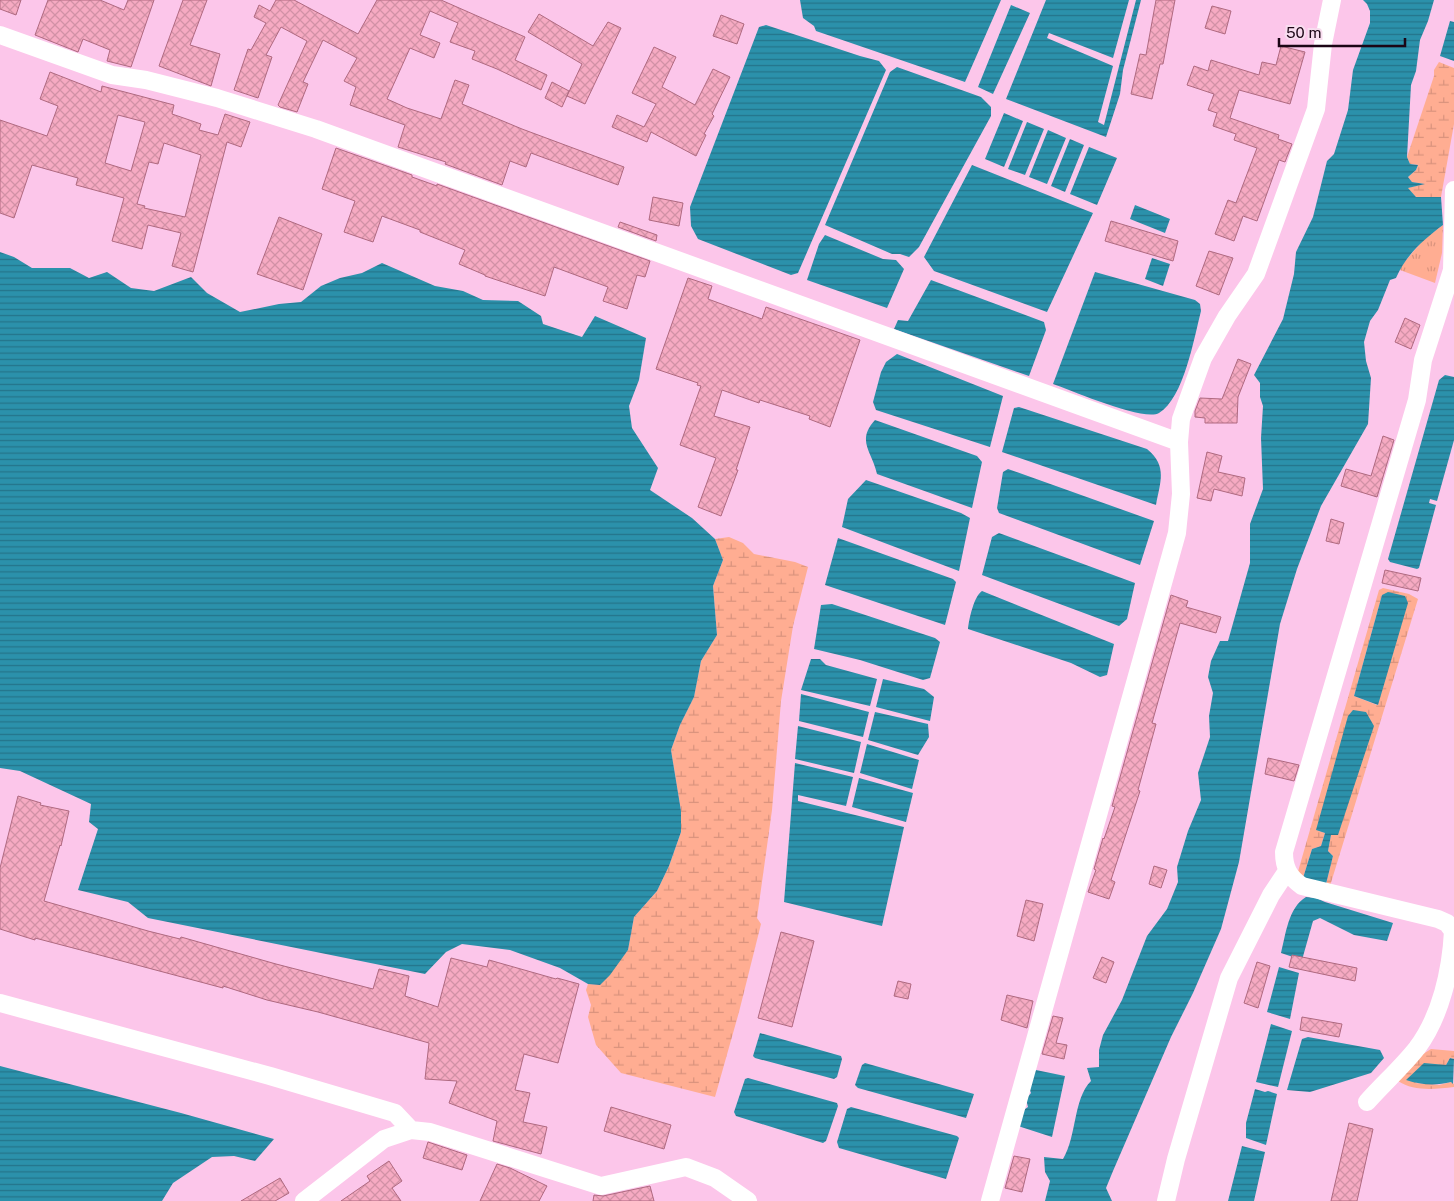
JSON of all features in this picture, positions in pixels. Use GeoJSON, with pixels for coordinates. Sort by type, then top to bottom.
{"type":"FeatureCollection","features":[{"type":"Feature","properties":{"kind":"street"},"geometry":{"type":"LineString","coordinates":[[990,1201],[1177,533],[1181,494],[1178,442],[1181,419],[1203,358],[1227,316],[1256,274],[1316,109],[1324,44],[1332,0]]}},
{"type":"Feature","properties":{"kind":"street"},"geometry":{"type":"LineString","coordinates":[[0,35],[112,75],[146,80],[217,98],[316,129],[1178,442]]}},
{"type":"Feature","properties":{"kind":"street"},"geometry":{"type":"LineString","coordinates":[[1367,1102],[1417,1048],[1430,1028],[1443,994],[1453,942],[1453,931],[1447,923],[1438,919],[1302,886],[1293,880],[1287,871],[1284,852],[1417,400],[1423,360],[1452,270],[1454,190]]}},
{"type":"Feature","properties":{"kind":"street"},"geometry":{"type":"LineString","coordinates":[[1166,1201],[1176,1159],[1229,978],[1271,895],[1287,871]]}},
{"type":"Feature","properties":{"kind":"street"},"geometry":{"type":"LineString","coordinates":[[0,1003],[270,1076],[395,1113],[411,1130]]}},
{"type":"Feature","properties":{"kind":"street"},"geometry":{"type":"LineString","coordinates":[[304,1201],[384,1139],[411,1130],[430,1132],[601,1186],[686,1167],[715,1178],[748,1201]]}},
{"type":"Feature","properties":{"kind":"green space"},"geometry":{"type":"Polygon","coordinates":[[[1439,62],[1454,68],[1454,124],[1441,197],[1416,197],[1407,188],[1424,184],[1412,182],[1408,177],[1416,170],[1418,165],[1410,164],[1407,157],[1434,76],[1434,70],[1439,62]]]}},
{"type":"Feature","properties":{"kind":"green space"},"geometry":{"type":"Polygon","coordinates":[[[1443,225],[1442,253],[1435,283],[1400,270],[1424,239],[1443,225]]]}},
{"type":"Feature","properties":{"kind":"green space"},"geometry":{"type":"Polygon","coordinates":[[[729,537],[743,543],[754,554],[795,562],[808,567],[793,626],[781,701],[772,810],[757,918],[761,924],[715,1097],[621,1073],[596,1045],[588,1017],[591,1005],[586,990],[588,984],[600,985],[628,950],[634,917],[657,891],[669,866],[681,832],[681,811],[671,750],[680,725],[694,697],[701,661],[717,635],[713,586],[723,560],[715,539],[729,537]]]}},
{"type":"Feature","properties":{"kind":"green space"},"geometry":{"type":"Polygon","coordinates":[[[1383,588],[1409,594],[1418,599],[1330,886],[1326,884],[1333,856],[1328,851],[1331,834],[1316,830],[1325,833],[1321,846],[1312,849],[1303,878],[1297,875],[1379,590],[1383,588]],[[1382,595],[1354,696],[1378,705],[1382,595]]]}},
{"type":"Feature","properties":{"kind":"green space"},"geometry":{"type":"Polygon","coordinates":[[[1431,1049],[1454,1051],[1454,1059],[1450,1058],[1446,1065],[1415,1083],[1439,1085],[1451,1082],[1454,1084],[1454,1087],[1418,1088],[1398,1081],[1423,1054],[1431,1049]]]}},
{"type":"Feature","properties":{"kind":"water"},"geometry":{"type":"Polygon","coordinates":[[[800,0],[1001,0],[965,82],[816,31],[814,26],[803,18],[800,0]]]}},
{"type":"Feature","properties":{"kind":"water"},"geometry":{"type":"Polygon","coordinates":[[[1046,0],[1129,0],[1113,58],[1049,33],[1047,38],[1113,66],[1098,122],[1104,125],[1136,0],[1141,0],[1123,70],[1120,94],[1106,137],[1006,99],[1046,0]]]}},
{"type":"Feature","properties":{"kind":"water"},"geometry":{"type":"Polygon","coordinates":[[[1363,0],[1434,0],[1420,40],[1416,71],[1411,85],[1407,157],[1410,164],[1418,165],[1416,170],[1408,177],[1412,182],[1425,184],[1408,188],[1416,197],[1441,197],[1443,225],[1416,248],[1396,278],[1390,280],[1378,310],[1370,321],[1364,342],[1366,361],[1371,378],[1368,424],[1321,506],[1297,569],[1280,624],[1239,862],[1221,929],[1171,1037],[1106,1188],[1112,1201],[1045,1201],[1050,1181],[1045,1172],[1044,1157],[1063,1159],[1067,1150],[1081,1098],[1091,1081],[1087,1068],[1099,1067],[1099,1050],[1103,1035],[1122,1000],[1147,936],[1167,909],[1178,882],[1177,867],[1188,831],[1201,800],[1198,773],[1210,737],[1209,716],[1213,693],[1208,677],[1211,661],[1220,641],[1228,641],[1250,563],[1250,524],[1263,489],[1261,438],[1263,406],[1260,397],[1260,383],[1254,375],[1283,319],[1294,274],[1296,252],[1313,217],[1327,161],[1334,154],[1348,110],[1353,70],[1370,23],[1370,11],[1363,0]]]}},
{"type":"Feature","properties":{"kind":"water"},"geometry":{"type":"Polygon","coordinates":[[[1011,5],[1030,13],[993,94],[978,87],[1011,5]]]}},
{"type":"Feature","properties":{"kind":"water"},"geometry":{"type":"Polygon","coordinates":[[[1450,21],[1454,22],[1454,61],[1440,56],[1450,21]]]}},
{"type":"Feature","properties":{"kind":"water"},"geometry":{"type":"Polygon","coordinates":[[[766,25],[879,61],[886,70],[798,273],[791,275],[698,239],[691,226],[690,207],[759,27],[766,25]]]}},
{"type":"Feature","properties":{"kind":"water"},"geometry":{"type":"Polygon","coordinates":[[[897,67],[981,97],[991,107],[991,116],[919,247],[909,257],[892,254],[825,225],[890,72],[897,67]]]}},
{"type":"Feature","properties":{"kind":"water"},"geometry":{"type":"Polygon","coordinates":[[[1004,113],[1023,121],[1004,167],[985,159],[1004,113]]]}},
{"type":"Feature","properties":{"kind":"water"},"geometry":{"type":"Polygon","coordinates":[[[1027,122],[1044,129],[1025,175],[1008,169],[1027,122]]]}},
{"type":"Feature","properties":{"kind":"water"},"geometry":{"type":"Polygon","coordinates":[[[1048,130],[1066,138],[1047,184],[1029,177],[1048,130]]]}},
{"type":"Feature","properties":{"kind":"water"},"geometry":{"type":"Polygon","coordinates":[[[1070,139],[1084,145],[1065,192],[1051,186],[1070,139]]]}},
{"type":"Feature","properties":{"kind":"water"},"geometry":{"type":"Polygon","coordinates":[[[1089,147],[1117,158],[1097,205],[1070,194],[1089,147]]]}},
{"type":"Feature","properties":{"kind":"water"},"geometry":{"type":"Polygon","coordinates":[[[972,165],[1093,213],[1047,312],[934,271],[924,257],[972,165]]]}},
{"type":"Feature","properties":{"kind":"water"},"geometry":{"type":"Polygon","coordinates":[[[1135,205],[1170,219],[1165,233],[1130,219],[1135,205]]]}},
{"type":"Feature","properties":{"kind":"water"},"geometry":{"type":"Polygon","coordinates":[[[825,235],[883,259],[896,260],[904,269],[887,308],[807,280],[819,244],[825,235]]]}},
{"type":"Feature","properties":{"kind":"water"},"geometry":{"type":"Polygon","coordinates":[[[0,252],[14,257],[32,268],[70,268],[89,278],[107,272],[131,288],[154,291],[191,277],[207,293],[240,312],[279,304],[301,302],[321,286],[340,278],[362,273],[382,263],[435,286],[463,291],[483,300],[518,301],[541,316],[543,324],[582,337],[595,316],[646,338],[639,380],[629,406],[632,428],[658,468],[650,490],[692,518],[715,539],[723,560],[713,586],[717,635],[701,661],[694,697],[680,725],[671,750],[681,811],[681,832],[669,866],[657,891],[634,917],[628,950],[610,975],[600,985],[588,984],[560,968],[510,950],[462,944],[446,952],[425,974],[148,918],[128,902],[78,890],[98,829],[89,822],[91,804],[20,771],[0,768],[0,252]]]}},
{"type":"Feature","properties":{"kind":"water"},"geometry":{"type":"Polygon","coordinates":[[[1152,258],[1170,264],[1163,286],[1145,279],[1152,258]]]}},
{"type":"Feature","properties":{"kind":"water"},"geometry":{"type":"Polygon","coordinates":[[[1095,272],[1195,300],[1200,304],[1201,311],[1187,366],[1175,395],[1159,413],[1151,415],[1124,409],[1053,384],[1095,272]]]}},
{"type":"Feature","properties":{"kind":"water"},"geometry":{"type":"Polygon","coordinates":[[[931,280],[1044,322],[1046,330],[1029,376],[894,329],[898,320],[908,321],[931,280]]]}},
{"type":"Feature","properties":{"kind":"water"},"geometry":{"type":"Polygon","coordinates":[[[897,354],[1003,396],[990,447],[876,410],[873,402],[881,372],[886,362],[897,354]]]}},
{"type":"Feature","properties":{"kind":"water"},"geometry":{"type":"Polygon","coordinates":[[[1445,375],[1454,377],[1454,440],[1437,501],[1430,499],[1429,503],[1436,505],[1419,568],[1417,569],[1390,562],[1388,559],[1439,380],[1445,375]]]}},
{"type":"Feature","properties":{"kind":"water"},"geometry":{"type":"Polygon","coordinates":[[[1019,407],[1147,449],[1154,455],[1160,468],[1161,475],[1156,505],[1002,452],[1014,408],[1019,407]]]}},
{"type":"Feature","properties":{"kind":"water"},"geometry":{"type":"Polygon","coordinates":[[[875,420],[977,456],[982,462],[972,508],[877,474],[866,440],[869,427],[875,420]]]}},
{"type":"Feature","properties":{"kind":"water"},"geometry":{"type":"Polygon","coordinates":[[[1008,469],[1154,521],[1140,565],[999,513],[997,508],[1003,472],[1008,469]]]}},
{"type":"Feature","properties":{"kind":"water"},"geometry":{"type":"Polygon","coordinates":[[[866,480],[961,513],[970,518],[959,571],[842,527],[848,499],[866,480]]]}},
{"type":"Feature","properties":{"kind":"water"},"geometry":{"type":"Polygon","coordinates":[[[999,533],[1135,583],[1127,619],[1119,626],[982,575],[992,537],[999,533]]]}},
{"type":"Feature","properties":{"kind":"water"},"geometry":{"type":"Polygon","coordinates":[[[838,538],[953,579],[956,582],[945,625],[825,585],[838,538]]]}},
{"type":"Feature","properties":{"kind":"water"},"geometry":{"type":"Polygon","coordinates":[[[982,591],[1114,644],[1107,675],[1100,677],[1071,663],[968,629],[974,603],[982,591]]]}},
{"type":"Feature","properties":{"kind":"water"},"geometry":{"type":"Polygon","coordinates":[[[1388,592],[1405,596],[1408,603],[1378,705],[1354,696],[1382,595],[1388,592]]]}},
{"type":"Feature","properties":{"kind":"water"},"geometry":{"type":"Polygon","coordinates":[[[832,604],[935,638],[940,642],[930,678],[923,680],[860,660],[814,649],[821,605],[832,604]]]}},
{"type":"Feature","properties":{"kind":"water"},"geometry":{"type":"Polygon","coordinates":[[[811,659],[820,659],[826,665],[877,679],[870,706],[801,690],[811,659]]]}},
{"type":"Feature","properties":{"kind":"water"},"geometry":{"type":"Polygon","coordinates":[[[883,679],[924,689],[934,697],[930,721],[876,707],[883,679]]]}},
{"type":"Feature","properties":{"kind":"water"},"geometry":{"type":"Polygon","coordinates":[[[801,694],[869,712],[863,737],[799,721],[801,694]]]}},
{"type":"Feature","properties":{"kind":"water"},"geometry":{"type":"Polygon","coordinates":[[[1353,710],[1366,712],[1374,726],[1338,835],[1331,835],[1328,851],[1333,856],[1326,884],[1303,878],[1312,849],[1321,846],[1325,833],[1316,830],[1348,716],[1353,710]]]}},
{"type":"Feature","properties":{"kind":"water"},"geometry":{"type":"Polygon","coordinates":[[[875,712],[928,724],[929,737],[918,755],[868,740],[875,712]]]}},
{"type":"Feature","properties":{"kind":"water"},"geometry":{"type":"Polygon","coordinates":[[[798,726],[861,742],[854,773],[795,759],[798,726]]]}},
{"type":"Feature","properties":{"kind":"water"},"geometry":{"type":"Polygon","coordinates":[[[867,744],[919,760],[912,789],[860,773],[867,744]]]}},
{"type":"Feature","properties":{"kind":"water"},"geometry":{"type":"Polygon","coordinates":[[[795,763],[853,777],[846,806],[798,795],[798,801],[904,827],[882,926],[784,902],[795,763]]]}},
{"type":"Feature","properties":{"kind":"water"},"geometry":{"type":"Polygon","coordinates":[[[859,778],[913,793],[906,822],[852,807],[859,778]]]}},
{"type":"Feature","properties":{"kind":"water"},"geometry":{"type":"Polygon","coordinates":[[[1306,897],[1316,898],[1393,923],[1387,941],[1354,935],[1320,918],[1313,921],[1302,960],[1281,953],[1291,915],[1306,897]]]}},
{"type":"Feature","properties":{"kind":"water"},"geometry":{"type":"Polygon","coordinates":[[[1279,967],[1299,973],[1290,1019],[1267,1012],[1279,967]]]}},
{"type":"Feature","properties":{"kind":"water"},"geometry":{"type":"Polygon","coordinates":[[[1271,1024],[1292,1031],[1278,1087],[1256,1082],[1271,1024]]]}},
{"type":"Feature","properties":{"kind":"water"},"geometry":{"type":"Polygon","coordinates":[[[760,1033],[841,1056],[842,1059],[837,1077],[834,1079],[755,1058],[753,1056],[760,1033]]]}},
{"type":"Feature","properties":{"kind":"water"},"geometry":{"type":"Polygon","coordinates":[[[1308,1037],[1380,1050],[1384,1058],[1371,1073],[1310,1092],[1287,1090],[1302,1039],[1308,1037]]]}},
{"type":"Feature","properties":{"kind":"water"},"geometry":{"type":"Polygon","coordinates":[[[1450,1058],[1454,1059],[1453,1084],[1451,1082],[1428,1084],[1406,1080],[1424,1063],[1446,1065],[1450,1058]]]}},
{"type":"Feature","properties":{"kind":"water"},"geometry":{"type":"Polygon","coordinates":[[[865,1063],[974,1094],[966,1118],[858,1088],[855,1085],[862,1065],[865,1063]]]}},
{"type":"Feature","properties":{"kind":"water"},"geometry":{"type":"Polygon","coordinates":[[[0,1066],[274,1139],[255,1161],[234,1156],[212,1157],[173,1183],[162,1201],[0,1201],[0,1066]]]}},
{"type":"Feature","properties":{"kind":"water"},"geometry":{"type":"Polygon","coordinates":[[[1036,1070],[1065,1076],[1052,1137],[1018,1126],[1022,1111],[1028,1107],[1026,1099],[1031,1093],[1028,1085],[1032,1073],[1036,1070]]]}},
{"type":"Feature","properties":{"kind":"water"},"geometry":{"type":"Polygon","coordinates":[[[748,1078],[837,1103],[838,1106],[826,1141],[823,1143],[736,1116],[734,1112],[745,1079],[748,1078]]]}},
{"type":"Feature","properties":{"kind":"water"},"geometry":{"type":"Polygon","coordinates":[[[1255,1089],[1277,1094],[1266,1145],[1246,1138],[1246,1123],[1255,1089]]]}},
{"type":"Feature","properties":{"kind":"water"},"geometry":{"type":"Polygon","coordinates":[[[851,1107],[957,1136],[959,1138],[946,1179],[839,1148],[837,1142],[847,1109],[851,1107]]]}},
{"type":"Feature","properties":{"kind":"water"},"geometry":{"type":"Polygon","coordinates":[[[1242,1146],[1265,1152],[1254,1201],[1228,1201],[1242,1146]]]}},
{"type":"Feature","properties":{"kind":"building"},"geometry":{"type":"Polygon","coordinates":[[[0,0],[21,0],[16,15],[0,9],[0,0]]]}},
{"type":"Feature","properties":{"kind":"building"},"geometry":{"type":"Polygon","coordinates":[[[48,0],[100,0],[124,10],[128,0],[154,0],[131,67],[107,61],[110,50],[83,39],[78,52],[35,35],[48,0]]]}},
{"type":"Feature","properties":{"kind":"building"},"geometry":{"type":"Polygon","coordinates":[[[183,0],[207,0],[190,45],[220,54],[211,86],[159,66],[183,0]]]}},
{"type":"Feature","properties":{"kind":"building"},"geometry":{"type":"Polygon","coordinates":[[[276,0],[294,0],[358,34],[377,0],[441,0],[525,37],[515,60],[547,75],[541,90],[472,59],[475,51],[450,42],[458,23],[430,11],[420,35],[440,43],[434,58],[410,48],[387,99],[441,119],[455,80],[469,85],[462,104],[522,129],[624,167],[618,185],[531,153],[526,167],[510,161],[502,185],[445,164],[446,162],[398,147],[405,125],[350,105],[356,87],[344,81],[357,58],[323,40],[303,82],[308,84],[297,112],[280,107],[278,105],[307,41],[281,27],[266,55],[272,57],[258,98],[234,90],[248,49],[251,50],[266,23],[254,17],[259,5],[270,11],[276,0]]]}},
{"type":"Feature","properties":{"kind":"building"},"geometry":{"type":"Polygon","coordinates":[[[1156,0],[1175,0],[1163,64],[1160,64],[1152,99],[1131,94],[1140,54],[1146,55],[1156,0]]]}},
{"type":"Feature","properties":{"kind":"building"},"geometry":{"type":"Polygon","coordinates":[[[1212,6],[1231,11],[1225,34],[1205,28],[1212,6]]]}},
{"type":"Feature","properties":{"kind":"building"},"geometry":{"type":"Polygon","coordinates":[[[539,14],[593,46],[608,22],[621,28],[585,104],[567,96],[582,64],[528,32],[539,14]]]}},
{"type":"Feature","properties":{"kind":"building"},"geometry":{"type":"Polygon","coordinates":[[[721,15],[744,24],[737,44],[713,36],[721,15]]]}},
{"type":"Feature","properties":{"kind":"building"},"geometry":{"type":"Polygon","coordinates":[[[1281,46],[1305,52],[1290,104],[1239,90],[1230,118],[1279,135],[1278,139],[1292,144],[1285,162],[1279,160],[1257,221],[1243,216],[1234,241],[1215,234],[1228,200],[1236,203],[1257,148],[1234,140],[1236,134],[1213,126],[1217,113],[1208,110],[1214,94],[1187,85],[1194,66],[1208,71],[1211,60],[1259,75],[1262,62],[1276,65],[1281,46]]]}},
{"type":"Feature","properties":{"kind":"building"},"geometry":{"type":"Polygon","coordinates":[[[654,47],[676,57],[662,87],[695,105],[713,69],[730,77],[712,114],[714,116],[704,134],[706,135],[696,156],[651,132],[647,142],[612,127],[617,115],[644,127],[656,104],[632,93],[654,47]]]}},
{"type":"Feature","properties":{"kind":"building"},"geometry":{"type":"Polygon","coordinates":[[[50,72],[101,92],[102,86],[174,105],[172,114],[201,124],[199,130],[218,135],[225,114],[250,122],[241,147],[227,142],[193,272],[172,266],[181,233],[148,225],[142,249],[112,241],[124,198],[76,185],[78,178],[32,165],[14,218],[0,213],[0,120],[47,136],[58,106],[40,99],[50,72]],[[118,115],[105,163],[131,171],[145,122],[118,115]],[[164,143],[158,164],[149,162],[137,204],[145,206],[144,208],[185,217],[201,155],[164,143]]]}},
{"type":"Feature","properties":{"kind":"building"},"geometry":{"type":"Polygon","coordinates":[[[552,82],[569,91],[562,107],[545,98],[552,82]]]}},
{"type":"Feature","properties":{"kind":"building"},"geometry":{"type":"Polygon","coordinates":[[[336,148],[437,186],[437,184],[650,261],[645,277],[637,275],[627,309],[603,301],[608,287],[554,267],[545,296],[485,276],[459,264],[465,250],[382,216],[373,242],[344,232],[355,201],[322,189],[336,148]]]}},
{"type":"Feature","properties":{"kind":"building"},"geometry":{"type":"Polygon","coordinates":[[[653,197],[683,203],[679,226],[649,220],[653,197]]]}},
{"type":"Feature","properties":{"kind":"building"},"geometry":{"type":"Polygon","coordinates":[[[279,217],[322,234],[303,290],[257,274],[279,217]]]}},
{"type":"Feature","properties":{"kind":"building"},"geometry":{"type":"Polygon","coordinates":[[[1111,221],[1178,241],[1173,261],[1105,241],[1111,221]]]}},
{"type":"Feature","properties":{"kind":"building"},"geometry":{"type":"Polygon","coordinates":[[[620,222],[657,235],[656,241],[618,227],[620,222]]]}},
{"type":"Feature","properties":{"kind":"building"},"geometry":{"type":"Polygon","coordinates":[[[1209,251],[1233,258],[1219,295],[1196,286],[1209,251]]]}},
{"type":"Feature","properties":{"kind":"building"},"geometry":{"type":"Polygon","coordinates":[[[688,278],[712,286],[708,299],[762,319],[766,307],[860,340],[830,427],[809,419],[810,416],[760,400],[759,403],[722,390],[714,416],[750,427],[736,470],[738,470],[721,516],[698,507],[716,458],[680,445],[701,386],[697,385],[698,383],[656,369],[688,278]]]}},
{"type":"Feature","properties":{"kind":"building"},"geometry":{"type":"Polygon","coordinates":[[[1405,318],[1420,325],[1411,349],[1395,342],[1405,318]]]}},
{"type":"Feature","properties":{"kind":"building"},"geometry":{"type":"Polygon","coordinates":[[[1238,359],[1251,364],[1238,397],[1237,423],[1205,423],[1205,418],[1195,417],[1195,411],[1200,398],[1222,399],[1238,359]]]}},
{"type":"Feature","properties":{"kind":"building"},"geometry":{"type":"Polygon","coordinates":[[[1383,436],[1394,440],[1377,497],[1341,486],[1346,469],[1371,476],[1383,436]]]}},
{"type":"Feature","properties":{"kind":"building"},"geometry":{"type":"Polygon","coordinates":[[[1207,452],[1222,456],[1218,472],[1245,478],[1242,496],[1214,489],[1211,501],[1197,498],[1207,452]]]}},
{"type":"Feature","properties":{"kind":"building"},"geometry":{"type":"Polygon","coordinates":[[[1331,519],[1344,523],[1339,544],[1326,541],[1331,519]]]}},
{"type":"Feature","properties":{"kind":"building"},"geometry":{"type":"Polygon","coordinates":[[[1385,570],[1421,578],[1418,591],[1382,583],[1385,570]]]}},
{"type":"Feature","properties":{"kind":"building"},"geometry":{"type":"Polygon","coordinates":[[[1171,595],[1188,601],[1186,607],[1221,617],[1216,633],[1180,623],[1152,723],[1156,724],[1138,790],[1140,791],[1111,880],[1115,882],[1109,899],[1088,892],[1096,870],[1094,869],[1103,838],[1115,807],[1112,806],[1171,595]]]}},
{"type":"Feature","properties":{"kind":"building"},"geometry":{"type":"Polygon","coordinates":[[[1268,758],[1299,765],[1294,781],[1265,774],[1268,758]]]}},
{"type":"Feature","properties":{"kind":"building"},"geometry":{"type":"Polygon","coordinates":[[[18,796],[41,803],[40,805],[69,811],[61,846],[44,901],[148,931],[180,939],[181,937],[373,989],[379,969],[409,976],[405,996],[438,1007],[451,958],[487,967],[489,960],[579,984],[558,1063],[524,1054],[515,1090],[530,1093],[523,1122],[547,1127],[541,1154],[493,1141],[497,1121],[449,1103],[457,1081],[425,1079],[429,1043],[267,1000],[223,986],[223,988],[35,938],[35,940],[0,929],[0,868],[18,796]]]}},
{"type":"Feature","properties":{"kind":"building"},"geometry":{"type":"Polygon","coordinates":[[[1154,866],[1167,870],[1161,888],[1149,884],[1154,866]]]}},
{"type":"Feature","properties":{"kind":"building"},"geometry":{"type":"Polygon","coordinates":[[[1026,900],[1043,904],[1034,941],[1017,936],[1026,900]]]}},
{"type":"Feature","properties":{"kind":"building"},"geometry":{"type":"Polygon","coordinates":[[[781,932],[814,941],[792,1027],[758,1018],[781,932]]]}},
{"type":"Feature","properties":{"kind":"building"},"geometry":{"type":"Polygon","coordinates":[[[1292,955],[1357,968],[1355,981],[1289,967],[1292,955]]]}},
{"type":"Feature","properties":{"kind":"building"},"geometry":{"type":"Polygon","coordinates":[[[1102,957],[1114,962],[1106,983],[1093,978],[1102,957]]]}},
{"type":"Feature","properties":{"kind":"building"},"geometry":{"type":"Polygon","coordinates":[[[1257,962],[1270,966],[1258,1008],[1244,1003],[1257,962]]]}},
{"type":"Feature","properties":{"kind":"building"},"geometry":{"type":"Polygon","coordinates":[[[898,981],[911,984],[908,999],[894,996],[898,981]]]}},
{"type":"Feature","properties":{"kind":"building"},"geometry":{"type":"Polygon","coordinates":[[[1007,995],[1033,1001],[1027,1028],[1001,1020],[1007,995]]]}},
{"type":"Feature","properties":{"kind":"building"},"geometry":{"type":"Polygon","coordinates":[[[1053,1016],[1063,1018],[1056,1043],[1067,1045],[1064,1059],[1042,1054],[1053,1016]]]}},
{"type":"Feature","properties":{"kind":"building"},"geometry":{"type":"Polygon","coordinates":[[[1302,1017],[1342,1024],[1339,1037],[1300,1030],[1302,1017]]]}},
{"type":"Feature","properties":{"kind":"building"},"geometry":{"type":"Polygon","coordinates":[[[611,1107],[671,1125],[664,1149],[604,1131],[611,1107]]]}},
{"type":"Feature","properties":{"kind":"building"},"geometry":{"type":"Polygon","coordinates":[[[1349,1123],[1373,1129],[1357,1201],[1331,1201],[1349,1123]]]}},
{"type":"Feature","properties":{"kind":"building"},"geometry":{"type":"Polygon","coordinates":[[[428,1142],[467,1155],[462,1170],[423,1158],[428,1142]]]}},
{"type":"Feature","properties":{"kind":"building"},"geometry":{"type":"Polygon","coordinates":[[[1014,1156],[1030,1159],[1022,1192],[1005,1188],[1014,1156]]]}},
{"type":"Feature","properties":{"kind":"building"},"geometry":{"type":"Polygon","coordinates":[[[389,1161],[402,1181],[392,1188],[401,1201],[341,1201],[370,1181],[367,1176],[389,1161]]]}},
{"type":"Feature","properties":{"kind":"building"},"geometry":{"type":"Polygon","coordinates":[[[497,1164],[510,1168],[547,1186],[539,1201],[480,1201],[497,1164]]]}},
{"type":"Feature","properties":{"kind":"building"},"geometry":{"type":"Polygon","coordinates":[[[280,1178],[289,1193],[275,1201],[241,1201],[280,1178]]]}},
{"type":"Feature","properties":{"kind":"building"},"geometry":{"type":"Polygon","coordinates":[[[650,1186],[654,1201],[593,1201],[594,1195],[603,1196],[650,1186]]]}}]}
